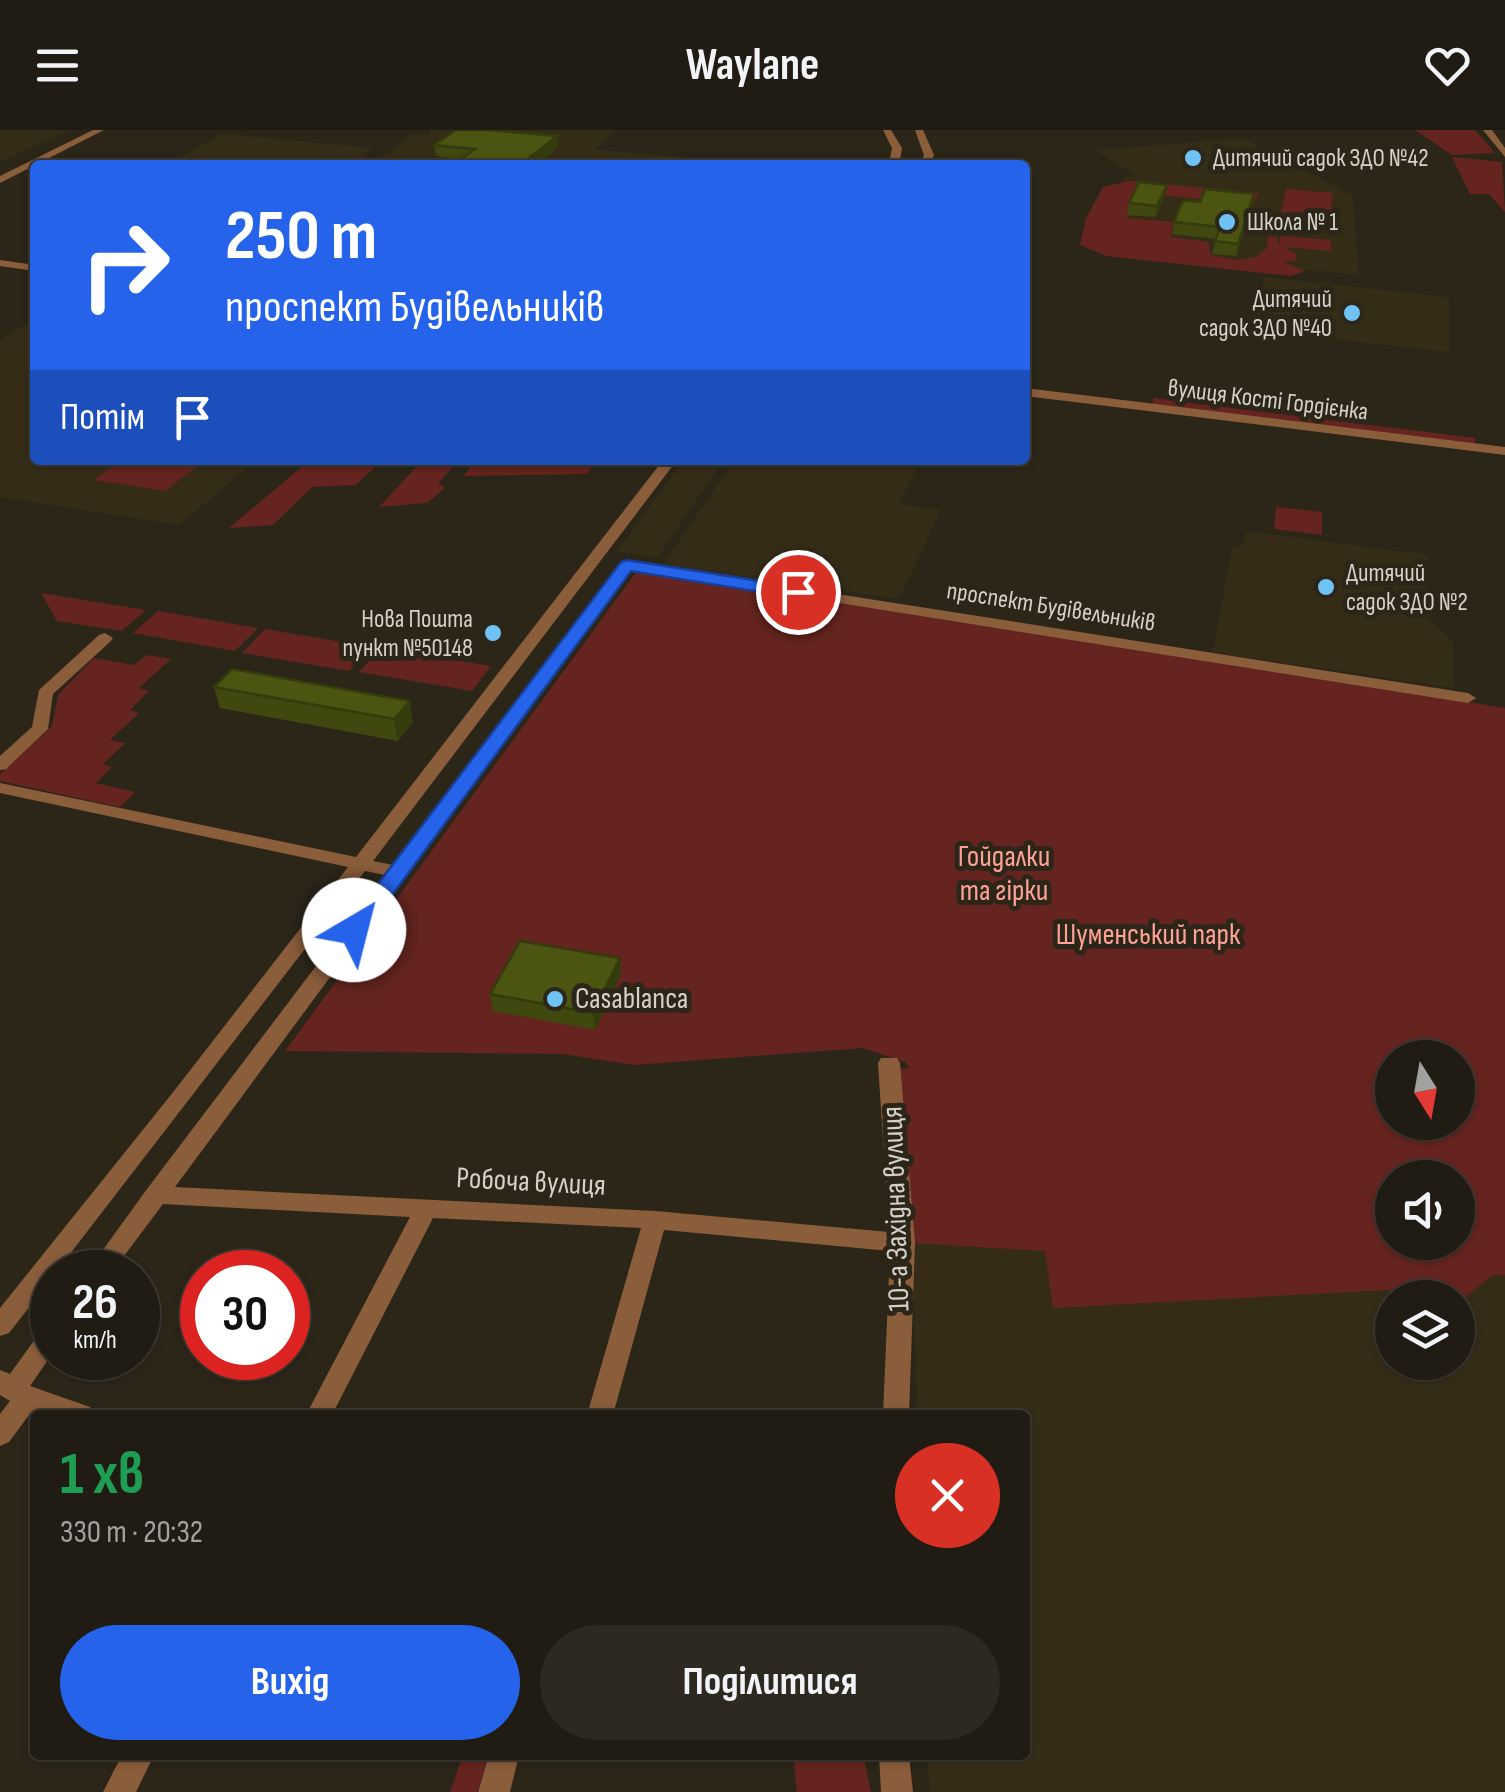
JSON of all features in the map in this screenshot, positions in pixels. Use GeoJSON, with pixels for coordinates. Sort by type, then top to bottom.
{"type":"FeatureCollection","features":[{"type":"Feature","properties":{"kind":"street"},"geometry":{"type":"LineString","coordinates":[[40,160],[100,130]]}},
{"type":"Feature","properties":{"kind":"street"},"geometry":{"type":"LineString","coordinates":[[888,130],[897,148],[895,160]]}},
{"type":"Feature","properties":{"kind":"street"},"geometry":{"type":"LineString","coordinates":[[919,130],[927,160]]}},
{"type":"Feature","properties":{"kind":"street"},"geometry":{"type":"LineString","coordinates":[[1487,130],[1505,154]]}},
{"type":"Feature","properties":{"kind":"street"},"geometry":{"type":"LineString","coordinates":[[0,180],[30,165]]}},
{"type":"Feature","properties":{"kind":"street"},"geometry":{"type":"LineString","coordinates":[[0,263],[30,267]]}},
{"type":"Feature","properties":{"kind":"street","name":"вулиця Кості Гордієнка"},"geometry":{"type":"LineString","coordinates":[[1030,393],[1505,451]]}},
{"type":"Feature","properties":{"kind":"street"},"geometry":{"type":"LineString","coordinates":[[0,1326],[666,465]]}},
{"type":"Feature","properties":{"kind":"street","name":"проспект Будівельників"},"geometry":{"type":"LineString","coordinates":[[399,872],[627,565],[1468,698]]}},
{"type":"Feature","properties":{"kind":"street"},"geometry":{"type":"LineString","coordinates":[[0,765],[40,729],[45,693],[105,638]]}},
{"type":"Feature","properties":{"kind":"street"},"geometry":{"type":"LineString","coordinates":[[0,788],[399,872],[114,1250]]}},
{"type":"Feature","properties":{"kind":"street","name":"10-а Західна вулиця"},"geometry":{"type":"LineString","coordinates":[[889,1062],[903,1243],[896,1410]]}},
{"type":"Feature","properties":{"kind":"street","name":"Робоча вулиця"},"geometry":{"type":"LineString","coordinates":[[155,1195],[656,1220],[903,1243]]}},
{"type":"Feature","properties":{"kind":"street"},"geometry":{"type":"LineString","coordinates":[[321,1410],[426,1210]]}},
{"type":"Feature","properties":{"kind":"street"},"geometry":{"type":"LineString","coordinates":[[601,1410],[656,1220]]}},
{"type":"Feature","properties":{"kind":"street"},"geometry":{"type":"LineString","coordinates":[[0,1434],[13,1390],[30,1366]]}},
{"type":"Feature","properties":{"kind":"street"},"geometry":{"type":"LineString","coordinates":[[13,1390],[67,1410]]}},
{"type":"Feature","properties":{"kind":"street"},"geometry":{"type":"LineString","coordinates":[[120,1792],[136,1760]]}},
{"type":"Feature","properties":{"kind":"street"},"geometry":{"type":"LineString","coordinates":[[494,1792],[503,1760]]}},
{"type":"Feature","properties":{"kind":"street"},"geometry":{"type":"LineString","coordinates":[[894,1760],[897,1792]]}},
{"type":"Feature","properties":{"kind":"shaded area"},"geometry":{"type":"Polygon","coordinates":[[[0,130],[70,130],[0,162],[0,130]]]}},
{"type":"Feature","properties":{"kind":"shaded area"},"geometry":{"type":"Polygon","coordinates":[[[430,130],[616,130],[595,149],[712,160],[376,160],[414,135],[430,135],[430,130]]]}},
{"type":"Feature","properties":{"kind":"shaded area"},"geometry":{"type":"Polygon","coordinates":[[[221,134],[374,148],[356,160],[178,159],[221,134]]]}},
{"type":"Feature","properties":{"kind":"shaded area","name":"Школа № 1"},"geometry":{"type":"Polygon","coordinates":[[[1244,138],[1353,196],[1359,275],[1087,248],[1124,177],[1137,177],[1095,150],[1244,138]]]}},
{"type":"Feature","properties":{"kind":"shaded area","name":"Дитячий садок ЗДО №40"},"geometry":{"type":"Polygon","coordinates":[[[1264,277],[1449,297],[1449,352],[1253,330],[1264,277]]]}},
{"type":"Feature","properties":{"kind":"shaded area"},"geometry":{"type":"Polygon","coordinates":[[[30,322],[30,465],[251,465],[179,525],[0,497],[0,340],[30,322]]]}},
{"type":"Feature","properties":{"kind":"shaded area"},"geometry":{"type":"Polygon","coordinates":[[[679,465],[721,465],[657,558],[617,552],[679,465]]]}},
{"type":"Feature","properties":{"kind":"shaded area"},"geometry":{"type":"Polygon","coordinates":[[[732,465],[918,465],[899,504],[941,510],[899,599],[663,564],[732,465]]]}},
{"type":"Feature","properties":{"kind":"shaded area","name":"Дитячий садок ЗДО №2"},"geometry":{"type":"Polygon","coordinates":[[[1246,531],[1428,555],[1428,618],[1453,641],[1454,688],[1213,652],[1232,547],[1243,546],[1246,531]]]}},
{"type":"Feature","properties":{"kind":"shaded area"},"geometry":{"type":"Polygon","coordinates":[[[912,1243],[1505,1275],[1505,1792],[930,1792],[927,1760],[1030,1760],[1030,1410],[917,1410],[912,1243]]]}},
{"type":"Feature","properties":{"kind":"green space"},"geometry":{"type":"Polygon","coordinates":[[[1415,130],[1475,130],[1495,153],[1452,155],[1415,130]]]}},
{"type":"Feature","properties":{"kind":"green space"},"geometry":{"type":"Polygon","coordinates":[[[1452,157],[1502,162],[1505,212],[1489,194],[1470,194],[1452,157]]]}},
{"type":"Feature","properties":{"kind":"green space"},"geometry":{"type":"Polygon","coordinates":[[[1128,181],[1259,193],[1253,204],[1137,193],[1128,218],[1173,222],[1171,237],[1208,242],[1211,255],[1238,260],[1256,257],[1267,248],[1268,236],[1277,237],[1279,245],[1281,236],[1331,240],[1331,251],[1283,247],[1296,253],[1297,260],[1284,262],[1305,271],[1291,276],[1106,256],[1080,245],[1086,218],[1103,187],[1128,181]]]}},
{"type":"Feature","properties":{"kind":"green space"},"geometry":{"type":"Polygon","coordinates":[[[1286,189],[1333,193],[1329,223],[1280,218],[1286,189]]]}},
{"type":"Feature","properties":{"kind":"green space"},"geometry":{"type":"Polygon","coordinates":[[[1154,398],[1475,438],[1475,446],[1152,405],[1154,398]]]}},
{"type":"Feature","properties":{"kind":"green space"},"geometry":{"type":"Polygon","coordinates":[[[114,465],[199,465],[165,491],[94,480],[114,465]]]}},
{"type":"Feature","properties":{"kind":"green space"},"geometry":{"type":"Polygon","coordinates":[[[304,465],[377,465],[356,485],[312,487],[273,525],[229,528],[304,465]]]}},
{"type":"Feature","properties":{"kind":"green space"},"geometry":{"type":"Polygon","coordinates":[[[418,465],[455,465],[438,483],[445,488],[427,503],[379,507],[418,465]]]}},
{"type":"Feature","properties":{"kind":"green space"},"geometry":{"type":"Polygon","coordinates":[[[473,465],[594,465],[586,474],[463,476],[473,465]]]}},
{"type":"Feature","properties":{"kind":"green space"},"geometry":{"type":"Polygon","coordinates":[[[1276,507],[1322,512],[1322,535],[1274,529],[1276,507]]]}},
{"type":"Feature","properties":{"kind":"green space","name":"Шуменський парк"},"geometry":{"type":"Polygon","coordinates":[[[637,571],[1505,708],[1505,1275],[1492,1275],[1475,1290],[1475,1280],[1375,1280],[1375,1291],[1053,1308],[1045,1251],[912,1243],[898,1069],[909,1068],[905,1062],[863,1048],[634,1065],[562,1054],[285,1051],[637,571]]]}},
{"type":"Feature","properties":{"kind":"green space"},"geometry":{"type":"Polygon","coordinates":[[[41,593],[146,610],[122,631],[57,621],[41,593]]]}},
{"type":"Feature","properties":{"kind":"green space"},"geometry":{"type":"Polygon","coordinates":[[[158,611],[258,628],[235,651],[133,633],[158,611]]]}},
{"type":"Feature","properties":{"kind":"green space"},"geometry":{"type":"Polygon","coordinates":[[[265,629],[371,647],[349,671],[242,653],[265,629]]]}},
{"type":"Feature","properties":{"kind":"green space"},"geometry":{"type":"Polygon","coordinates":[[[381,648],[491,666],[472,691],[359,672],[381,648]]]}},
{"type":"Feature","properties":{"kind":"green space"},"geometry":{"type":"Polygon","coordinates":[[[147,655],[171,659],[139,688],[149,691],[130,710],[139,713],[110,740],[125,743],[103,764],[112,767],[96,783],[135,792],[120,807],[0,781],[0,774],[52,726],[58,695],[94,658],[134,665],[147,655]]]}},
{"type":"Feature","properties":{"kind":"green space"},"geometry":{"type":"Polygon","coordinates":[[[461,1760],[487,1760],[477,1792],[450,1792],[461,1760]]]}},
{"type":"Feature","properties":{"kind":"green space"},"geometry":{"type":"Polygon","coordinates":[[[794,1760],[864,1760],[871,1792],[797,1792],[794,1760]]]}},
{"type":"Feature","properties":{"kind":"building"},"geometry":{"type":"Polygon","coordinates":[[[456,130],[557,136],[526,160],[460,160],[475,149],[434,145],[456,130]]]}},
{"type":"Feature","properties":{"kind":"building"},"geometry":{"type":"Polygon","coordinates":[[[1139,182],[1167,185],[1157,206],[1129,203],[1139,182]]]}},
{"type":"Feature","properties":{"kind":"building"},"geometry":{"type":"Polygon","coordinates":[[[1205,189],[1254,194],[1238,244],[1215,241],[1220,227],[1174,222],[1183,200],[1200,202],[1205,189]]]}},
{"type":"Feature","properties":{"kind":"building"},"geometry":{"type":"Polygon","coordinates":[[[232,669],[410,701],[394,719],[214,687],[232,669]]]}},
{"type":"Feature","properties":{"kind":"building","name":"Casablanca"},"geometry":{"type":"Polygon","coordinates":[[[520,941],[620,958],[593,1013],[490,994],[520,941]]]}},
{"type":"Feature","properties":{"kind":"place","name":"Дитячий садок ЗДО №42"},"geometry":{"type":"Point","coordinates":[1193,158]}},
{"type":"Feature","properties":{"kind":"place","name":"Школа № 1"},"geometry":{"type":"Point","coordinates":[1227,222]}},
{"type":"Feature","properties":{"kind":"place","name":"Дитячий садок ЗДО №40"},"geometry":{"type":"Point","coordinates":[1352,313]}},
{"type":"Feature","properties":{"kind":"place","name":"Дитячий садок ЗДО №2"},"geometry":{"type":"Point","coordinates":[1326,587]}},
{"type":"Feature","properties":{"kind":"place","name":"Нова Пошта пункт №50148"},"geometry":{"type":"Point","coordinates":[493,633]}},
{"type":"Feature","properties":{"kind":"place","name":"Casablanca"},"geometry":{"type":"Point","coordinates":[555,999]}},
{"type":"Feature","properties":{"kind":"route"},"geometry":{"type":"LineString","coordinates":[[354,930],[627,565],[798,592]]}},
{"type":"Feature","properties":{"kind":"park label","name":"Гойдалки та гірки"},"geometry":{"type":"Point","coordinates":[1004,874]}}]}
